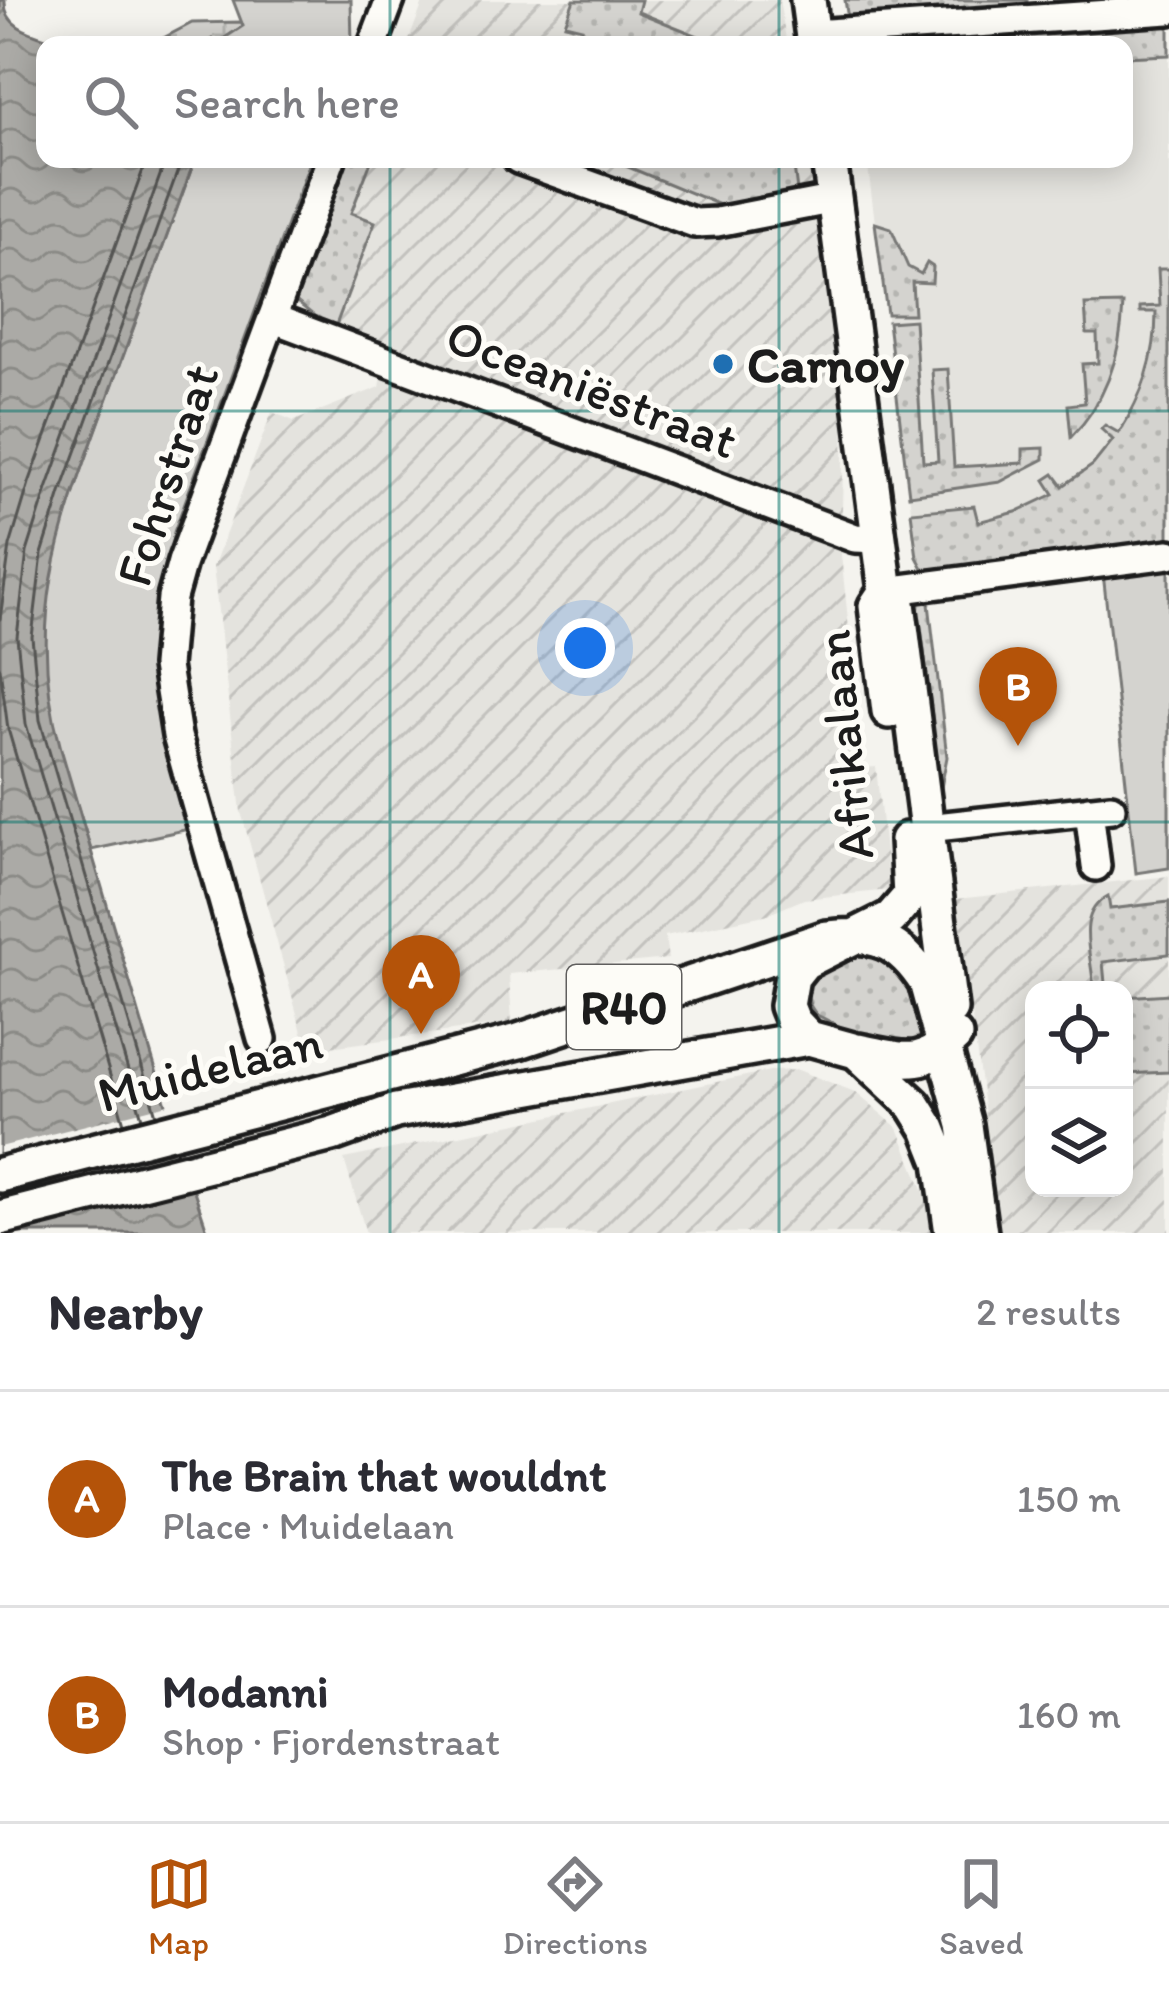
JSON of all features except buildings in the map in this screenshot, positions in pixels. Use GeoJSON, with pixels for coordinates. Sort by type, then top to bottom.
{"type":"FeatureCollection","features":[{"type":"Feature","properties":{"kind":"main road"},"geometry":{"type":"LineString","coordinates":[[808,0],[813,36]]}},
{"type":"Feature","properties":{"kind":"main road","name":"Afrikalaan"},"geometry":{"type":"LineString","coordinates":[[830,168],[886,591],[898,603],[950,1041],[980,1233]]}},
{"type":"Feature","properties":{"kind":"main road","name":"Afrikalaan"},"geometry":{"type":"LineString","coordinates":[[808,1038],[793,1022],[787,1006],[792,977],[804,962],[891,918],[910,896],[911,872],[875,606],[886,591]]}},
{"type":"Feature","properties":{"kind":"main road","name":"Afrikalaan"},"geometry":{"type":"LineString","coordinates":[[858,934],[887,943],[914,962],[950,1041]]}},
{"type":"Feature","properties":{"kind":"main road","name":"Muidelaan"},"geometry":{"type":"LineString","coordinates":[[0,1175],[519,1041],[827,938],[858,934]]}},
{"type":"Feature","properties":{"kind":"main road","name":"Muidelaan"},"geometry":{"type":"LineString","coordinates":[[0,1219],[332,1134],[396,1111],[808,1038]]}},
{"type":"Feature","properties":{"kind":"main road","name":"R40"},"geometry":{"type":"LineString","coordinates":[[808,1038],[856,1051],[901,1089],[929,1129],[942,1162],[952,1233]]}},
{"type":"Feature","properties":{"kind":"main road"},"geometry":{"type":"LineString","coordinates":[[856,1051],[909,1061],[935,1055],[950,1041]]}},
{"type":"Feature","properties":{"kind":"street"},"geometry":{"type":"LineString","coordinates":[[376,36],[390,0]]}},
{"type":"Feature","properties":{"kind":"street"},"geometry":{"type":"LineString","coordinates":[[843,36],[1037,9],[1169,10]]}},
{"type":"Feature","properties":{"kind":"street","name":"Fohrstraat"},"geometry":{"type":"LineString","coordinates":[[262,1039],[177,736],[168,684],[167,632],[182,562],[328,168]]}},
{"type":"Feature","properties":{"kind":"street"},"geometry":{"type":"LineString","coordinates":[[542,168],[695,223],[835,200]]}},
{"type":"Feature","properties":{"kind":"street","name":"Oceaniëstraat"},"geometry":{"type":"LineString","coordinates":[[272,318],[854,538],[879,539]]}},
{"type":"Feature","properties":{"kind":"street"},"geometry":{"type":"LineString","coordinates":[[886,591],[1169,554]]}},
{"type":"Feature","properties":{"kind":"street"},"geometry":{"type":"LineString","coordinates":[[927,828],[1100,809],[1096,866]]}},
{"type":"Feature","properties":{"kind":"shaded area"},"geometry":{"type":"Polygon","coordinates":[[[424,0],[779,0],[785,36],[410,36],[424,0]]]}},
{"type":"Feature","properties":{"kind":"shaded area"},"geometry":{"type":"Polygon","coordinates":[[[1169,55],[1169,540],[924,570],[917,557],[868,168],[1133,168],[1133,57],[1169,55]]]}},
{"type":"Feature","properties":{"kind":"shaded area"},"geometry":{"type":"Polygon","coordinates":[[[364,168],[809,168],[844,420],[841,555],[864,768],[876,767],[889,890],[804,899],[769,914],[665,936],[668,959],[509,974],[512,1023],[307,1050],[241,812],[213,567],[272,412],[294,421],[380,387],[382,376],[298,346],[364,168]]]}},
{"type":"Feature","properties":{"kind":"shaded area"},"geometry":{"type":"Polygon","coordinates":[[[1169,876],[1169,1233],[1001,1233],[956,899],[1169,876]]]}},
{"type":"Feature","properties":{"kind":"shaded area"},"geometry":{"type":"Polygon","coordinates":[[[798,1070],[855,1092],[898,1128],[927,1199],[931,1233],[366,1233],[344,1159],[770,1071],[798,1070]]]}},
{"type":"Feature","properties":{"kind":"green space"},"geometry":{"type":"Polygon","coordinates":[[[233,0],[351,0],[352,36],[228,36],[243,26],[233,0]]]}},
{"type":"Feature","properties":{"kind":"green space"},"geometry":{"type":"Polygon","coordinates":[[[574,0],[641,0],[638,12],[698,36],[580,36],[582,28],[565,24],[574,0]]]}},
{"type":"Feature","properties":{"kind":"green space"},"geometry":{"type":"Polygon","coordinates":[[[845,0],[1027,0],[1027,8],[898,11],[890,19],[848,19],[845,0]]]}},
{"type":"Feature","properties":{"kind":"green space"},"geometry":{"type":"Polygon","coordinates":[[[1169,18],[1169,55],[1133,57],[1133,36],[940,36],[1169,18]]]}},
{"type":"Feature","properties":{"kind":"green space"},"geometry":{"type":"Polygon","coordinates":[[[242,22],[243,26],[228,36],[167,36],[192,23],[242,22]]]}},
{"type":"Feature","properties":{"kind":"green space"},"geometry":{"type":"Polygon","coordinates":[[[192,168],[308,168],[174,532],[156,621],[157,700],[193,828],[91,850],[59,745],[45,664],[46,607],[74,492],[192,168]]]}},
{"type":"Feature","properties":{"kind":"green space"},"geometry":{"type":"Polygon","coordinates":[[[339,168],[368,168],[351,213],[375,222],[336,325],[318,319],[293,299],[339,168]]]}},
{"type":"Feature","properties":{"kind":"green space"},"geometry":{"type":"Polygon","coordinates":[[[631,168],[794,168],[797,191],[722,206],[631,168]]]}},
{"type":"Feature","properties":{"kind":"green space"},"geometry":{"type":"Polygon","coordinates":[[[875,223],[891,228],[908,267],[921,274],[927,263],[933,267],[932,283],[912,282],[914,314],[887,314],[875,223]]]}},
{"type":"Feature","properties":{"kind":"green space"},"geometry":{"type":"Polygon","coordinates":[[[1158,269],[1169,269],[1169,540],[924,570],[917,557],[911,512],[974,506],[978,522],[1016,512],[1054,494],[1045,480],[1054,474],[1063,486],[1093,465],[1113,440],[1101,429],[1105,425],[1119,433],[1151,360],[1156,312],[1140,312],[1140,307],[1160,306],[1158,269]]]}},
{"type":"Feature","properties":{"kind":"green space"},"geometry":{"type":"Polygon","coordinates":[[[1123,304],[1110,376],[1094,408],[1071,437],[1068,405],[1085,403],[1082,364],[1098,363],[1097,334],[1087,334],[1085,305],[1123,304]]]}},
{"type":"Feature","properties":{"kind":"green space"},"geometry":{"type":"Polygon","coordinates":[[[914,320],[923,462],[938,461],[932,370],[948,369],[954,467],[1023,463],[1023,449],[1044,448],[1044,459],[1000,482],[909,495],[888,322],[914,320]]]}},
{"type":"Feature","properties":{"kind":"green space"},"geometry":{"type":"Polygon","coordinates":[[[1169,564],[1169,868],[1136,873],[1103,573],[1169,564]]]}},
{"type":"Feature","properties":{"kind":"green space"},"geometry":{"type":"Polygon","coordinates":[[[928,595],[947,757],[938,803],[925,764],[932,716],[920,619],[906,620],[911,601],[928,595]]]}},
{"type":"Feature","properties":{"kind":"green space"},"geometry":{"type":"Polygon","coordinates":[[[1108,896],[1110,909],[1169,902],[1169,954],[1103,962],[1105,981],[1093,981],[1087,933],[1098,903],[1108,896]]]}},
{"type":"Feature","properties":{"kind":"green space"},"geometry":{"type":"Polygon","coordinates":[[[856,953],[886,961],[905,979],[929,1033],[918,1042],[890,1046],[875,1042],[813,1011],[809,977],[856,953]]]}},
{"type":"Feature","properties":{"kind":"green space"},"geometry":{"type":"Polygon","coordinates":[[[1169,994],[1169,1072],[1133,1074],[1133,996],[1169,994]]]}},
{"type":"Feature","properties":{"kind":"water"},"geometry":{"type":"Polygon","coordinates":[[[0,0],[5,0],[10,19],[39,36],[36,168],[192,168],[66,520],[48,606],[46,651],[61,749],[208,1233],[12,1233],[0,1195],[0,0]]]}},
{"type":"Feature","properties":{"kind":"pier"},"geometry":{"type":"Polygon","coordinates":[[[172,1103],[184,1144],[0,1192],[0,1147],[172,1103]]]}},
{"type":"Feature","properties":{"kind":"place","name":"Carnoy"},"geometry":{"type":"Point","coordinates":[723,364]}},
{"type":"Feature","properties":{"kind":"place","name":"Modanni"},"geometry":{"type":"Point","coordinates":[1018,746]}},
{"type":"Feature","properties":{"kind":"place","name":"The Brain that wouldnt"},"geometry":{"type":"Point","coordinates":[421,1034]}}]}
